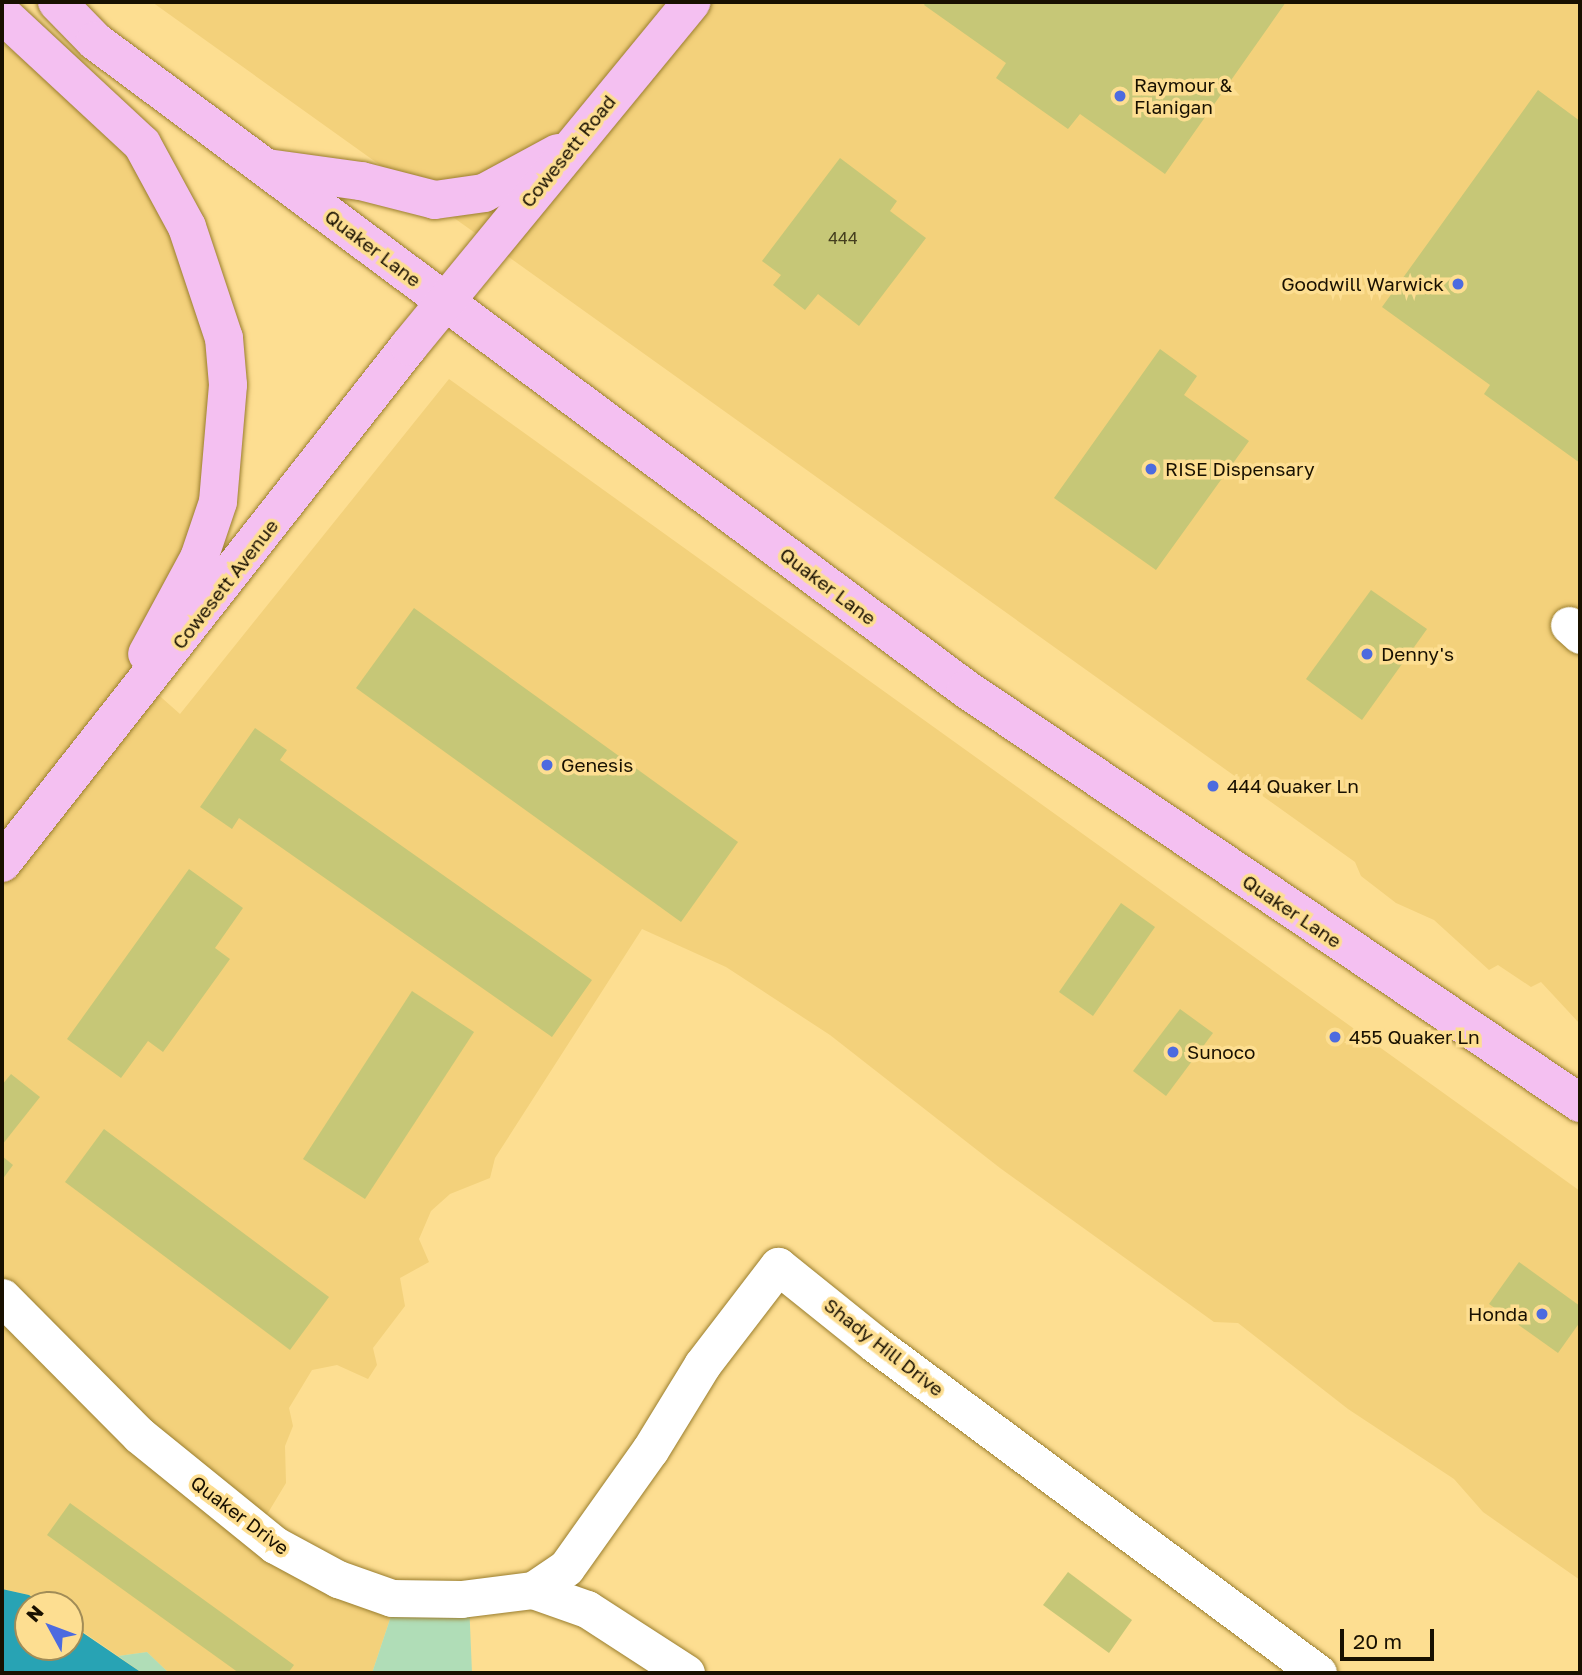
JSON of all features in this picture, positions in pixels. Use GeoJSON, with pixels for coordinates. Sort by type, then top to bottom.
{"type":"FeatureCollection","features":[{"type":"Feature","properties":{"kind":"main road","name":"Quaker Lane"},"geometry":{"type":"LineString","coordinates":[[7,2],[95,41]]}},
{"type":"Feature","properties":{"kind":"main road","name":"Quaker Lane"},"geometry":{"type":"LineString","coordinates":[[57,2],[95,41],[966,689],[1580,1103]]}},
{"type":"Feature","properties":{"kind":"main road","name":"Cowesett Road"},"geometry":{"type":"LineString","coordinates":[[446,302],[692,2]]}},
{"type":"Feature","properties":{"kind":"main road"},"geometry":{"type":"LineString","coordinates":[[2,14],[142,144],[187,227],[224,338],[228,385],[218,502],[199,558],[98,744]]}},
{"type":"Feature","properties":{"kind":"main road"},"geometry":{"type":"LineString","coordinates":[[265,168],[361,181],[435,200],[484,193],[572,146]]}},
{"type":"Feature","properties":{"kind":"main road","name":"Cowesett Avenue"},"geometry":{"type":"LineString","coordinates":[[2,863],[446,302]]}},
{"type":"Feature","properties":{"kind":"street","name":"Shady Hill Drive"},"geometry":{"type":"LineString","coordinates":[[533,1590],[566,1568],[650,1450],[702,1364],[778,1266],[1318,1673]]}},
{"type":"Feature","properties":{"kind":"street","name":"Quaker Drive"},"geometry":{"type":"LineString","coordinates":[[2,1297],[139,1435],[275,1545],[338,1579],[392,1598],[461,1599],[533,1590],[587,1609],[686,1673]]}},
{"type":"Feature","properties":{"kind":"shaded area"},"geometry":{"type":"Polygon","coordinates":[[[152,2],[1580,2],[1580,1024],[1541,982],[1531,987],[1498,965],[1489,970],[1434,920],[1396,903],[1361,876],[1355,862],[152,2]]]}},
{"type":"Feature","properties":{"kind":"shaded area"},"geometry":{"type":"Polygon","coordinates":[[[2,43],[121,134],[224,338],[217,486],[136,675],[180,714],[449,379],[1580,1191],[1580,1580],[1483,1512],[1454,1479],[1348,1409],[1238,1323],[1214,1322],[1000,1168],[830,1035],[726,967],[642,929],[495,1158],[490,1178],[450,1194],[431,1211],[419,1239],[429,1262],[400,1278],[405,1306],[373,1348],[377,1365],[368,1379],[337,1365],[312,1370],[289,1408],[293,1426],[285,1446],[286,1483],[260,1526],[393,1610],[372,1673],[169,1673],[147,1652],[118,1656],[84,1633],[84,1591],[14,1592],[2,1589],[2,43]]]}},
{"type":"Feature","properties":{"kind":"green space"},"geometry":{"type":"Polygon","coordinates":[[[469,1601],[472,1673],[372,1673],[393,1610],[469,1601]]]}},
{"type":"Feature","properties":{"kind":"green space"},"geometry":{"type":"Polygon","coordinates":[[[147,1652],[169,1673],[142,1673],[118,1656],[147,1652]]]}},
{"type":"Feature","properties":{"kind":"water"},"geometry":{"type":"Polygon","coordinates":[[[2,1589],[14,1592],[14,1661],[84,1661],[84,1634],[142,1673],[2,1673],[2,1589]]]}},
{"type":"Feature","properties":{"kind":"building","name":"Raymour & Flanigan"},"geometry":{"type":"Polygon","coordinates":[[[926,2],[1286,2],[1165,174],[1080,114],[1068,129],[996,78],[1006,63],[924,5],[926,2]]]}},
{"type":"Feature","properties":{"kind":"building"},"geometry":{"type":"Polygon","coordinates":[[[1538,90],[1580,121],[1580,463],[1484,394],[1490,385],[1382,307],[1538,90]]]}},
{"type":"Feature","properties":{"kind":"building"},"geometry":{"type":"Polygon","coordinates":[[[840,158],[897,201],[890,211],[926,238],[859,326],[818,294],[805,310],[773,285],[781,275],[762,261],[840,158]]]}},
{"type":"Feature","properties":{"kind":"building","name":"RISE Dispensary"},"geometry":{"type":"Polygon","coordinates":[[[1160,349],[1197,376],[1184,395],[1249,441],[1156,570],[1054,498],[1160,349]]]}},
{"type":"Feature","properties":{"kind":"building","name":"Denny's"},"geometry":{"type":"Polygon","coordinates":[[[1371,590],[1427,629],[1362,720],[1306,679],[1371,590]]]}},
{"type":"Feature","properties":{"kind":"building","name":"Genesis"},"geometry":{"type":"Polygon","coordinates":[[[414,608],[738,842],[681,922],[356,688],[414,608]]]}},
{"type":"Feature","properties":{"kind":"building"},"geometry":{"type":"Polygon","coordinates":[[[255,728],[287,750],[280,760],[592,980],[552,1037],[239,818],[232,829],[200,807],[255,728]]]}},
{"type":"Feature","properties":{"kind":"building"},"geometry":{"type":"Polygon","coordinates":[[[189,869],[243,908],[215,948],[230,959],[163,1052],[148,1041],[121,1078],[67,1039],[189,869]]]}},
{"type":"Feature","properties":{"kind":"building"},"geometry":{"type":"Polygon","coordinates":[[[1121,903],[1155,927],[1093,1016],[1059,992],[1121,903]]]}},
{"type":"Feature","properties":{"kind":"building"},"geometry":{"type":"Polygon","coordinates":[[[412,991],[474,1032],[365,1199],[303,1159],[412,991]]]}},
{"type":"Feature","properties":{"kind":"building","name":"Sunoco"},"geometry":{"type":"Polygon","coordinates":[[[1180,1009],[1213,1033],[1166,1096],[1133,1071],[1180,1009]]]}},
{"type":"Feature","properties":{"kind":"building"},"geometry":{"type":"Polygon","coordinates":[[[11,1074],[40,1097],[2,1145],[2,1085],[11,1074]]]}},
{"type":"Feature","properties":{"kind":"building"},"geometry":{"type":"Polygon","coordinates":[[[104,1129],[329,1297],[290,1350],[65,1182],[104,1129]]]}},
{"type":"Feature","properties":{"kind":"building"},"geometry":{"type":"Polygon","coordinates":[[[2,1156],[13,1165],[2,1180],[2,1156]]]}},
{"type":"Feature","properties":{"kind":"building","name":"Honda"},"geometry":{"type":"Polygon","coordinates":[[[1519,1262],[1580,1306],[1580,1322],[1558,1353],[1489,1304],[1519,1262]]]}},
{"type":"Feature","properties":{"kind":"building"},"geometry":{"type":"Polygon","coordinates":[[[70,1503],[294,1665],[288,1673],[239,1673],[47,1535],[70,1503]]]}},
{"type":"Feature","properties":{"kind":"building"},"geometry":{"type":"Polygon","coordinates":[[[1068,1572],[1132,1620],[1109,1653],[1043,1605],[1068,1572]]]}},
{"type":"Feature","properties":{"kind":"place","name":"Raymour & Flanigan"},"geometry":{"type":"Point","coordinates":[1120,96]}},
{"type":"Feature","properties":{"kind":"place","name":"Goodwill Warwick"},"geometry":{"type":"Point","coordinates":[1458,284]}},
{"type":"Feature","properties":{"kind":"place","name":"RISE Dispensary"},"geometry":{"type":"Point","coordinates":[1151,469]}},
{"type":"Feature","properties":{"kind":"place","name":"Denny's"},"geometry":{"type":"Point","coordinates":[1367,654]}},
{"type":"Feature","properties":{"kind":"place","name":"Genesis"},"geometry":{"type":"Point","coordinates":[547,765]}},
{"type":"Feature","properties":{"kind":"place","name":"444 Quaker Ln"},"geometry":{"type":"Point","coordinates":[1213,786]}},
{"type":"Feature","properties":{"kind":"place","name":"455 Quaker Ln"},"geometry":{"type":"Point","coordinates":[1335,1037]}},
{"type":"Feature","properties":{"kind":"place","name":"Sunoco"},"geometry":{"type":"Point","coordinates":[1173,1052]}},
{"type":"Feature","properties":{"kind":"place","name":"Honda"},"geometry":{"type":"Point","coordinates":[1542,1314]}}]}
